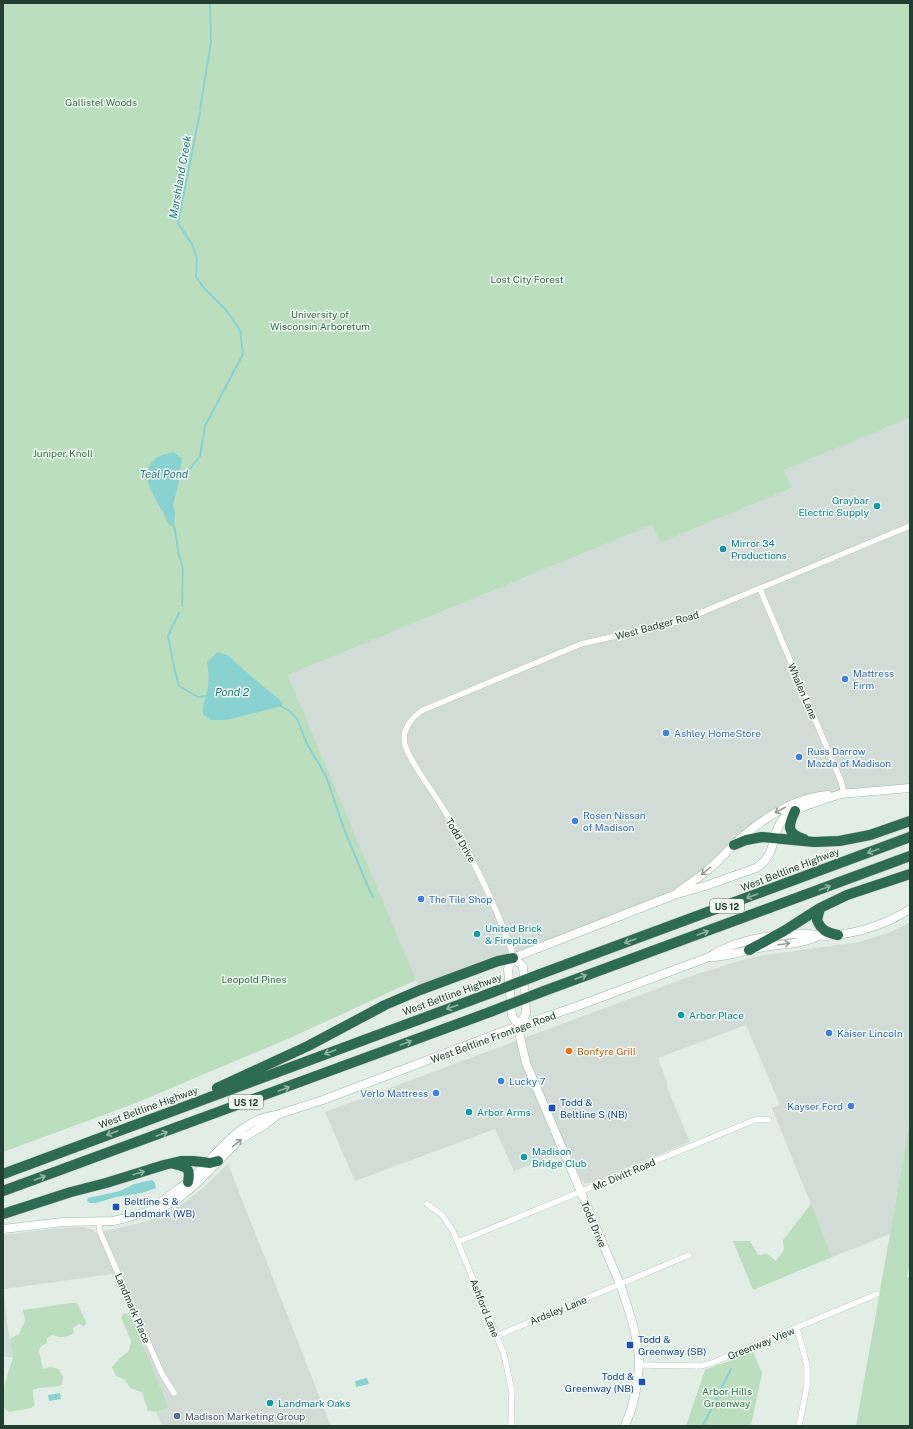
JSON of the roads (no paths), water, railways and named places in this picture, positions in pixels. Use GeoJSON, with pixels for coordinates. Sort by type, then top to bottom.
{"type":"FeatureCollection","features":[{"type":"Feature","properties":{"kind":"highway"},"geometry":{"type":"LineString","coordinates":[[795,811],[789,828],[792,833],[814,842]]}},
{"type":"Feature","properties":{"kind":"highway"},"geometry":{"type":"LineString","coordinates":[[734,845],[754,838],[762,837],[814,842],[852,839],[870,835],[910,821]]}},
{"type":"Feature","properties":{"kind":"highway","name":"West Beltline Highway"},"geometry":{"type":"LineString","coordinates":[[3,1174],[910,837]]}},
{"type":"Feature","properties":{"kind":"highway","name":"US 12"},"geometry":{"type":"LineString","coordinates":[[3,1192],[910,856]]}},
{"type":"Feature","properties":{"kind":"highway"},"geometry":{"type":"LineString","coordinates":[[749,950],[820,908],[847,895],[910,874]]}},
{"type":"Feature","properties":{"kind":"highway"},"geometry":{"type":"LineString","coordinates":[[820,908],[817,920],[821,927],[828,933],[838,935]]}},
{"type":"Feature","properties":{"kind":"highway"},"geometry":{"type":"LineString","coordinates":[[139,1123],[287,1056],[399,1000],[498,961],[513,958]]}},
{"type":"Feature","properties":{"kind":"highway"},"geometry":{"type":"LineString","coordinates":[[3,1214],[71,1192],[172,1164],[193,1161],[206,1163],[218,1161]]}},
{"type":"Feature","properties":{"kind":"highway"},"geometry":{"type":"LineString","coordinates":[[172,1164],[186,1167],[190,1173],[188,1182]]}},
{"type":"Feature","properties":{"kind":"street","name":"West Badger Road"},"geometry":{"type":"LineString","coordinates":[[407,726],[414,716],[424,710],[581,644],[680,621],[910,526]]}},
{"type":"Feature","properties":{"kind":"street","name":"Whalen Lane"},"geometry":{"type":"LineString","coordinates":[[760,589],[836,769],[844,793]]}},
{"type":"Feature","properties":{"kind":"street","name":"Todd Drive"},"geometry":{"type":"LineString","coordinates":[[407,726],[404,736],[405,744],[409,753],[461,837],[477,867],[509,941],[513,958],[523,966],[526,1013],[519,1026]]}},
{"type":"Feature","properties":{"kind":"street"},"geometry":{"type":"LineString","coordinates":[[674,895],[707,870],[768,817],[784,808],[800,801],[819,796],[910,788]]}},
{"type":"Feature","properties":{"kind":"street"},"geometry":{"type":"LineString","coordinates":[[513,958],[674,895],[756,868],[768,857],[778,827],[785,817],[795,811],[844,793]]}},
{"type":"Feature","properties":{"kind":"street","name":"West Beltline Frontage Road"},"geometry":{"type":"LineString","coordinates":[[152,1210],[160,1202],[188,1182],[228,1140],[244,1128],[266,1116],[276,1115],[316,1102],[519,1026],[581,1005],[709,957],[719,950],[762,937],[776,935],[810,934],[818,936],[857,932],[878,925],[910,909]]}},
{"type":"Feature","properties":{"kind":"street","name":"West Beltline Frontage Road"},"geometry":{"type":"LineString","coordinates":[[709,957],[721,957],[749,950],[811,940],[818,936]]}},
{"type":"Feature","properties":{"kind":"street","name":"Todd Drive"},"geometry":{"type":"LineString","coordinates":[[513,958],[508,968],[512,1016],[519,1026],[526,1063],[620,1284],[628,1306],[636,1337],[639,1365],[632,1405],[625,1426]]}},
{"type":"Feature","properties":{"kind":"street","name":"West Beltline Frontage Road"},"geometry":{"type":"LineString","coordinates":[[3,1229],[33,1225],[113,1221],[163,1207],[179,1198],[196,1184],[238,1141],[266,1124],[276,1115]]}},
{"type":"Feature","properties":{"kind":"street","name":"Mc Divitt Road"},"geometry":{"type":"LineString","coordinates":[[458,1242],[757,1119],[769,1120]]}},
{"type":"Feature","properties":{"kind":"street","name":"Ashford Lane"},"geometry":{"type":"LineString","coordinates":[[427,1204],[442,1215],[458,1242],[504,1354],[512,1392],[511,1426]]}},
{"type":"Feature","properties":{"kind":"street","name":"Landmark Place"},"geometry":{"type":"LineString","coordinates":[[99,1221],[100,1232],[162,1374],[174,1393]]}},
{"type":"Feature","properties":{"kind":"street","name":"Ardsley Lane"},"geometry":{"type":"LineString","coordinates":[[497,1336],[689,1255]]}},
{"type":"Feature","properties":{"kind":"street","name":"Greenway View"},"geometry":{"type":"LineString","coordinates":[[639,1365],[700,1366],[712,1363],[877,1294]]}},
{"type":"Feature","properties":{"kind":"street"},"geometry":{"type":"LineString","coordinates":[[797,1328],[807,1365],[807,1386],[799,1426]]}},
{"type":"Feature","properties":{"kind":"water","name":"Teal Pond"},"geometry":{"type":"Polygon","coordinates":[[[173,452],[182,458],[178,486],[173,505],[175,513],[174,525],[170,526],[149,486],[148,472],[150,465],[155,459],[173,452]]]}},
{"type":"Feature","properties":{"kind":"water","name":"Pond 2"},"geometry":{"type":"Polygon","coordinates":[[[218,652],[229,656],[282,702],[282,706],[227,720],[211,720],[203,714],[203,705],[207,692],[208,681],[207,662],[218,652]]]}},
{"type":"Feature","properties":{"kind":"water"},"geometry":{"type":"Polygon","coordinates":[[[152,1180],[155,1183],[156,1188],[142,1193],[116,1197],[96,1203],[90,1203],[87,1201],[88,1198],[120,1191],[134,1184],[152,1180]]]}},
{"type":"Feature","properties":{"kind":"water"},"geometry":{"type":"Polygon","coordinates":[[[367,1378],[369,1384],[356,1387],[355,1381],[367,1378]]]}},
{"type":"Feature","properties":{"kind":"water"},"geometry":{"type":"Polygon","coordinates":[[[60,1393],[61,1399],[49,1401],[48,1395],[60,1393]]]}},
{"type":"Feature","properties":{"kind":"waterway","name":"Marshland Creek"},"geometry":{"type":"LineString","coordinates":[[200,109],[211,42],[210,3]]}},
{"type":"Feature","properties":{"kind":"waterway","name":"Marshland Creek"},"geometry":{"type":"LineString","coordinates":[[178,476],[187,473],[200,456],[205,426],[243,354],[240,330],[226,310],[204,288],[196,277],[197,258],[192,244],[178,223],[200,112]]}},
{"type":"Feature","properties":{"kind":"waterway","name":"Marshland Creek"},"geometry":{"type":"LineString","coordinates":[[173,523],[183,569],[182,606]]}},
{"type":"Feature","properties":{"kind":"waterway"},"geometry":{"type":"LineString","coordinates":[[179,613],[168,636],[179,686],[198,697],[208,696]]}},
{"type":"Feature","properties":{"kind":"waterway"},"geometry":{"type":"LineString","coordinates":[[281,706],[291,712],[297,719],[307,744],[326,776],[344,829],[373,897]]}},
{"type":"Feature","properties":{"kind":"waterway"},"geometry":{"type":"LineString","coordinates":[[703,1426],[731,1369]]}},
{"type":"Feature","properties":{"kind":"waterway"},"geometry":{"type":"LineString","coordinates":[[722,1390],[748,1396]]}},
{"type":"Feature","properties":{"kind":"place","name":"Graybar Electric Supply"},"geometry":{"type":"Point","coordinates":[877,506]}},
{"type":"Feature","properties":{"kind":"place","name":"Mirror 34 Productions"},"geometry":{"type":"Point","coordinates":[723,549]}},
{"type":"Feature","properties":{"kind":"place","name":"Mattress Firm"},"geometry":{"type":"Point","coordinates":[845,679]}},
{"type":"Feature","properties":{"kind":"place","name":"Ashley HomeStore"},"geometry":{"type":"Point","coordinates":[666,733]}},
{"type":"Feature","properties":{"kind":"place","name":"Russ Darrow Mazda of Madison"},"geometry":{"type":"Point","coordinates":[799,757]}},
{"type":"Feature","properties":{"kind":"place","name":"Rosen Nissan of Madison"},"geometry":{"type":"Point","coordinates":[575,821]}},
{"type":"Feature","properties":{"kind":"place","name":"The Tile Shop"},"geometry":{"type":"Point","coordinates":[421,899]}},
{"type":"Feature","properties":{"kind":"place","name":"United Brick & Fireplace"},"geometry":{"type":"Point","coordinates":[477,934]}},
{"type":"Feature","properties":{"kind":"place","name":"Arbor Place"},"geometry":{"type":"Point","coordinates":[681,1015]}},
{"type":"Feature","properties":{"kind":"place","name":"Kaiser Lincoln"},"geometry":{"type":"Point","coordinates":[829,1033]}},
{"type":"Feature","properties":{"kind":"place","name":"Bonfyre Grill"},"geometry":{"type":"Point","coordinates":[569,1051]}},
{"type":"Feature","properties":{"kind":"place","name":"Lucky 7"},"geometry":{"type":"Point","coordinates":[501,1081]}},
{"type":"Feature","properties":{"kind":"place","name":"Verlo Mattress"},"geometry":{"type":"Point","coordinates":[436,1093]}},
{"type":"Feature","properties":{"kind":"place","name":"Kayser Ford"},"geometry":{"type":"Point","coordinates":[851,1106]}},
{"type":"Feature","properties":{"kind":"place","name":"Todd & Beltline S (NB)"},"geometry":{"type":"Point","coordinates":[552,1108]}},
{"type":"Feature","properties":{"kind":"place","name":"Arbor Arms"},"geometry":{"type":"Point","coordinates":[469,1112]}},
{"type":"Feature","properties":{"kind":"place","name":"Madison Bridge Club"},"geometry":{"type":"Point","coordinates":[524,1157]}},
{"type":"Feature","properties":{"kind":"place","name":"Beltline S & Landmark (WB)"},"geometry":{"type":"Point","coordinates":[116,1207]}},
{"type":"Feature","properties":{"kind":"place","name":"Todd & Greenway (SB)"},"geometry":{"type":"Point","coordinates":[630,1345]}},
{"type":"Feature","properties":{"kind":"place","name":"Todd & Greenway (NB)"},"geometry":{"type":"Point","coordinates":[642,1382]}},
{"type":"Feature","properties":{"kind":"place","name":"Landmark Oaks"},"geometry":{"type":"Point","coordinates":[270,1403]}},
{"type":"Feature","properties":{"kind":"place","name":"Madison Marketing Group"},"geometry":{"type":"Point","coordinates":[177,1416]}},
{"type":"Feature","properties":{"kind":"park label","name":"Gallistel Woods"},"geometry":{"type":"Point","coordinates":[101,102]}},
{"type":"Feature","properties":{"kind":"park label","name":"Lost City Forest"},"geometry":{"type":"Point","coordinates":[527,279]}},
{"type":"Feature","properties":{"kind":"park label","name":"University of Wisconsin Arboretum"},"geometry":{"type":"Point","coordinates":[320,320]}},
{"type":"Feature","properties":{"kind":"park label","name":"Juniper Knoll"},"geometry":{"type":"Point","coordinates":[63,453]}},
{"type":"Feature","properties":{"kind":"park label","name":"Leopold Pines"},"geometry":{"type":"Point","coordinates":[254,979]}},
{"type":"Feature","properties":{"kind":"park label","name":"Arbor Hills Greenway"},"geometry":{"type":"Point","coordinates":[727,1396]}}]}
